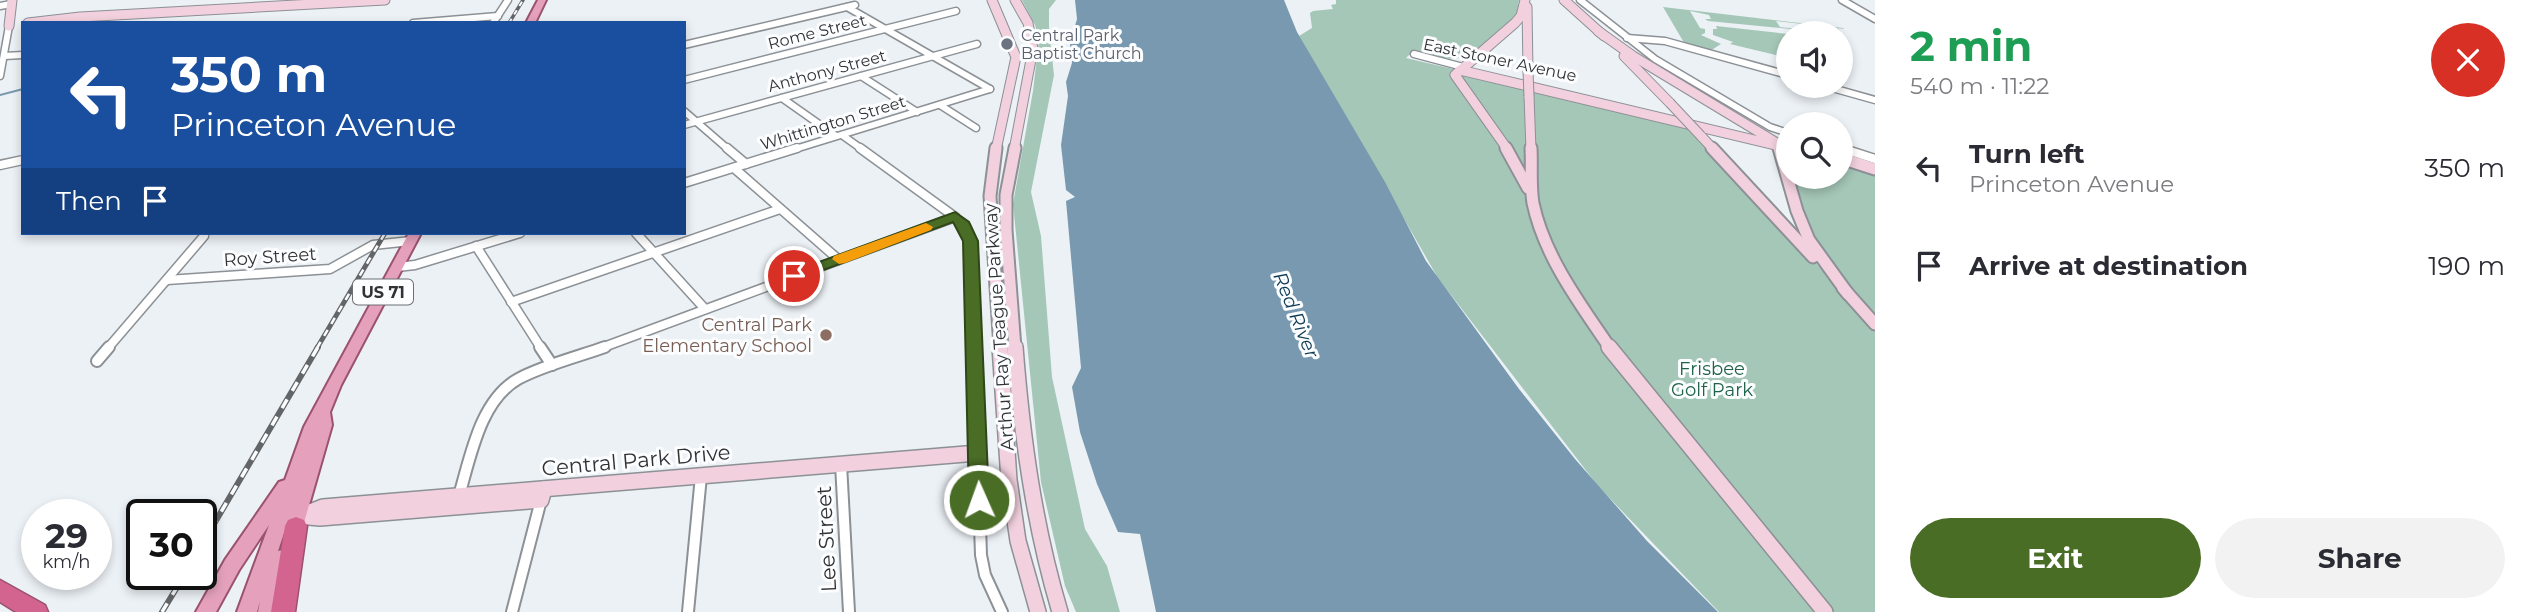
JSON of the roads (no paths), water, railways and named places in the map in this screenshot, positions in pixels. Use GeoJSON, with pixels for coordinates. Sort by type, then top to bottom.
{"type":"FeatureCollection","features":[{"type":"Feature","properties":{"kind":"highway","name":"US 71"},"geometry":{"type":"LineString","coordinates":[[283,612],[285,520]]}},
{"type":"Feature","properties":{"kind":"highway"},"geometry":{"type":"LineString","coordinates":[[0,590],[36,612]]}},
{"type":"Feature","properties":{"kind":"main road"},"geometry":{"type":"LineString","coordinates":[[531,21],[542,0]]}},
{"type":"Feature","properties":{"kind":"main road"},"geometry":{"type":"LineString","coordinates":[[1564,0],[1598,30],[1670,103]]}},
{"type":"Feature","properties":{"kind":"main road","name":"US 71"},"geometry":{"type":"LineString","coordinates":[[285,520],[283,491],[304,451],[312,427],[323,412],[333,385],[413,237]]}},
{"type":"Feature","properties":{"kind":"main road","name":"US 71"},"geometry":{"type":"LineString","coordinates":[[247,612],[324,425],[323,412]]}},
{"type":"Feature","properties":{"kind":"main road","name":"Central Park Drive"},"geometry":{"type":"LineString","coordinates":[[285,520],[542,494]]}},
{"type":"Feature","properties":{"kind":"main road"},"geometry":{"type":"LineString","coordinates":[[206,612],[232,565],[285,520]]}},
{"type":"Feature","properties":{"kind":"main road"},"geometry":{"type":"LineString","coordinates":[[268,612],[285,520]]}},
{"type":"Feature","properties":{"kind":"street"},"geometry":{"type":"LineString","coordinates":[[45,21],[385,0]]}},
{"type":"Feature","properties":{"kind":"street"},"geometry":{"type":"LineString","coordinates":[[494,21],[508,0]]}},
{"type":"Feature","properties":{"kind":"street","name":"Arthur Ray Teague Parkway"},"geometry":{"type":"LineString","coordinates":[[992,0],[1016,57],[991,172],[990,196],[1009,480],[1018,541],[1038,612]]}},
{"type":"Feature","properties":{"kind":"street","name":"Arthur Ray Teague Parkway"},"geometry":{"type":"LineString","coordinates":[[1016,0],[1029,27],[1033,49],[1006,195],[1006,230],[1031,499],[1043,558],[1060,612]]}},
{"type":"Feature","properties":{"kind":"street"},"geometry":{"type":"LineString","coordinates":[[1525,0],[1521,16],[1515,23],[1455,75],[1519,166],[1534,202],[1544,237],[1561,272],[1600,336],[1637,385],[1825,612]]}},
{"type":"Feature","properties":{"kind":"street"},"geometry":{"type":"LineString","coordinates":[[1525,0],[1534,202]]}},
{"type":"Feature","properties":{"kind":"street"},"geometry":{"type":"LineString","coordinates":[[1580,0],[1627,38],[1676,71],[1776,129]]}},
{"type":"Feature","properties":{"kind":"street"},"geometry":{"type":"LineString","coordinates":[[1842,0],[1875,19]]}},
{"type":"Feature","properties":{"kind":"street"},"geometry":{"type":"LineString","coordinates":[[1851,0],[1875,10]]}},
{"type":"Feature","properties":{"kind":"street"},"geometry":{"type":"LineString","coordinates":[[0,6],[11,2]]}},
{"type":"Feature","properties":{"kind":"street"},"geometry":{"type":"LineString","coordinates":[[0,76],[5,27],[11,2]]}},
{"type":"Feature","properties":{"kind":"street"},"geometry":{"type":"LineString","coordinates":[[686,45],[855,5]]}},
{"type":"Feature","properties":{"kind":"street"},"geometry":{"type":"LineString","coordinates":[[847,7],[934,56]]}},
{"type":"Feature","properties":{"kind":"street","name":"Rome Street"},"geometry":{"type":"LineString","coordinates":[[686,79],[956,11]]}},
{"type":"Feature","properties":{"kind":"street"},"geometry":{"type":"LineString","coordinates":[[437,21],[498,16]]}},
{"type":"Feature","properties":{"kind":"street"},"geometry":{"type":"LineString","coordinates":[[1598,30],[1633,56],[1743,127]]}},
{"type":"Feature","properties":{"kind":"street"},"geometry":{"type":"LineString","coordinates":[[1627,38],[1665,41],[1776,72]]}},
{"type":"Feature","properties":{"kind":"street","name":"Anthony Street"},"geometry":{"type":"LineString","coordinates":[[686,124],[977,44]]}},
{"type":"Feature","properties":{"kind":"street"},"geometry":{"type":"LineString","coordinates":[[3,52],[21,55]]}},
{"type":"Feature","properties":{"kind":"street","name":"East Stoner Avenue"},"geometry":{"type":"LineString","coordinates":[[1776,141],[1743,127],[1462,69],[1421,61],[1415,54],[1462,69],[1776,142]]}},
{"type":"Feature","properties":{"kind":"street","name":"Whittington Street"},"geometry":{"type":"LineString","coordinates":[[686,182],[990,89],[934,56]]}},
{"type":"Feature","properties":{"kind":"street"},"geometry":{"type":"LineString","coordinates":[[861,76],[918,112]]}},
{"type":"Feature","properties":{"kind":"street"},"geometry":{"type":"LineString","coordinates":[[1853,94],[1875,100]]}},
{"type":"Feature","properties":{"kind":"street"},"geometry":{"type":"LineString","coordinates":[[782,98],[955,217],[967,229],[971,241],[981,555],[985,575],[1002,612]]}},
{"type":"Feature","properties":{"kind":"street"},"geometry":{"type":"LineString","coordinates":[[1670,103],[1875,324]]}},
{"type":"Feature","properties":{"kind":"street"},"geometry":{"type":"LineString","coordinates":[[940,105],[976,128]]}},
{"type":"Feature","properties":{"kind":"street"},"geometry":{"type":"LineString","coordinates":[[686,113],[746,164]]}},
{"type":"Feature","properties":{"kind":"street"},"geometry":{"type":"LineString","coordinates":[[1722,130],[1743,127]]}},
{"type":"Feature","properties":{"kind":"street"},"geometry":{"type":"LineString","coordinates":[[1874,172],[1863,161],[1875,148]]}},
{"type":"Feature","properties":{"kind":"street"},"geometry":{"type":"LineString","coordinates":[[0,165],[21,160]]}},
{"type":"Feature","properties":{"kind":"street"},"geometry":{"type":"LineString","coordinates":[[734,167],[839,260]]}},
{"type":"Feature","properties":{"kind":"street"},"geometry":{"type":"LineString","coordinates":[[1794,189],[1809,240],[1848,294]]}},
{"type":"Feature","properties":{"kind":"street"},"geometry":{"type":"LineString","coordinates":[[511,302],[780,209]]}},
{"type":"Feature","properties":{"kind":"street"},"geometry":{"type":"LineString","coordinates":[[457,501],[489,409],[497,397],[518,379],[955,217]]}},
{"type":"Feature","properties":{"kind":"street"},"geometry":{"type":"LineString","coordinates":[[397,267],[415,265],[513,235]]}},
{"type":"Feature","properties":{"kind":"street"},"geometry":{"type":"LineString","coordinates":[[638,235],[705,309]]}},
{"type":"Feature","properties":{"kind":"street"},"geometry":{"type":"LineString","coordinates":[[97,361],[204,236]]}},
{"type":"Feature","properties":{"kind":"street","name":"Roy Street"},"geometry":{"type":"LineString","coordinates":[[167,279],[330,269],[373,245],[413,237]]}},
{"type":"Feature","properties":{"kind":"street"},"geometry":{"type":"LineString","coordinates":[[476,246],[552,365]]}},
{"type":"Feature","properties":{"kind":"street","name":"Central Park Drive"},"geometry":{"type":"LineString","coordinates":[[542,494],[642,478],[701,476],[978,453]]}},
{"type":"Feature","properties":{"kind":"street","name":"Lee Street"},"geometry":{"type":"LineString","coordinates":[[841,464],[849,612]]}},
{"type":"Feature","properties":{"kind":"street"},"geometry":{"type":"LineString","coordinates":[[688,612],[701,476]]}},
{"type":"Feature","properties":{"kind":"street"},"geometry":{"type":"LineString","coordinates":[[512,612],[542,494]]}},
{"type":"Feature","properties":{"kind":"water","name":"Red River"},"geometry":{"type":"Polygon","coordinates":[[[1075,0],[1284,0],[1297,32],[1385,182],[1426,261],[1519,389],[1575,459],[1647,541],[1718,612],[1156,612],[1140,534],[1118,532],[1097,484],[1080,432],[1072,387],[1081,368],[1066,201],[1075,197],[1066,190],[1061,145],[1068,96],[1066,82],[1072,63],[1070,43],[1077,19],[1075,0]]]}},
{"type":"Feature","properties":{"kind":"waterway"},"geometry":{"type":"LineString","coordinates":[[0,95],[21,90]]}},
{"type":"Feature","properties":{"kind":"railway"},"geometry":{"type":"LineString","coordinates":[[510,21],[523,0]]}},
{"type":"Feature","properties":{"kind":"railway"},"geometry":{"type":"LineString","coordinates":[[317,348],[384,235]]}},
{"type":"Feature","properties":{"kind":"railway"},"geometry":{"type":"LineString","coordinates":[[217,519],[318,347]]}},
{"type":"Feature","properties":{"kind":"railway"},"geometry":{"type":"LineString","coordinates":[[162,612],[175,590]]}},
{"type":"Feature","properties":{"kind":"place","name":"Central Park Baptist Church"},"geometry":{"type":"Point","coordinates":[1007,44]}},
{"type":"Feature","properties":{"kind":"place","name":"Central Park Elementary School"},"geometry":{"type":"Point","coordinates":[826,335]}},
{"type":"Feature","properties":{"kind":"park label","name":"Frisbee Golf Park"},"geometry":{"type":"Point","coordinates":[1712,379]}}]}
